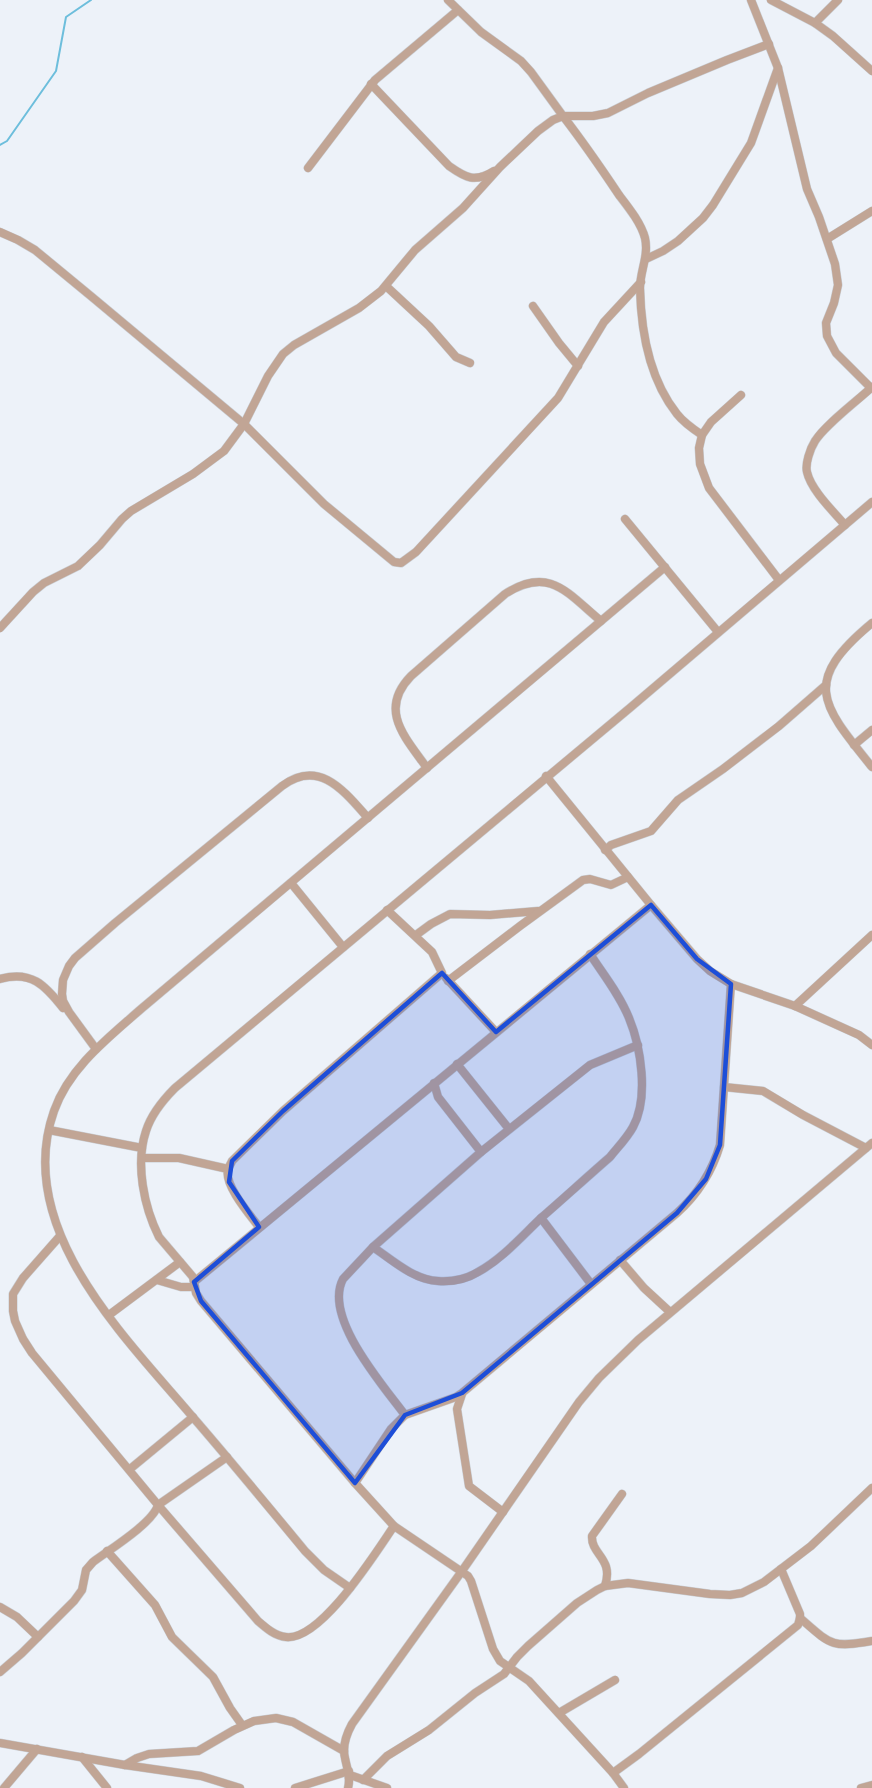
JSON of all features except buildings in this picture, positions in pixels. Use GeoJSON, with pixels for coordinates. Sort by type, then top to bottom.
{"type":"FeatureCollection","features":[{"type":"Feature","properties":{"kind":"street"},"geometry":{"type":"LineString","coordinates":[[448,0],[482,32],[531,72],[595,159],[639,225],[645,237],[646,258],[641,282],[643,320],[655,376],[664,396],[679,416],[702,435]]}},
{"type":"Feature","properties":{"kind":"street"},"geometry":{"type":"LineString","coordinates":[[751,0],[778,68],[807,189],[836,264],[838,285],[826,323],[827,336],[836,353],[871,388],[814,442],[806,471],[811,484],[844,525]]}},
{"type":"Feature","properties":{"kind":"street"},"geometry":{"type":"LineString","coordinates":[[771,0],[815,23],[872,71]]}},
{"type":"Feature","properties":{"kind":"street"},"geometry":{"type":"LineString","coordinates":[[815,23],[838,0]]}},
{"type":"Feature","properties":{"kind":"street"},"geometry":{"type":"LineString","coordinates":[[308,168],[371,84],[458,10]]}},
{"type":"Feature","properties":{"kind":"street"},"geometry":{"type":"LineString","coordinates":[[0,628],[44,583],[78,566],[131,511],[193,474],[224,451],[244,424],[268,376],[283,354],[294,345],[359,308],[386,286],[415,250],[464,208],[500,167],[538,131],[563,116],[593,116],[608,113],[648,93],[769,44]]}},
{"type":"Feature","properties":{"kind":"street"},"geometry":{"type":"LineString","coordinates":[[646,258],[678,241],[703,218],[713,205],[751,143],[778,68]]}},
{"type":"Feature","properties":{"kind":"street"},"geometry":{"type":"LineString","coordinates":[[371,84],[449,166],[462,175],[473,178],[484,177],[500,167]]}},
{"type":"Feature","properties":{"kind":"street"},"geometry":{"type":"LineString","coordinates":[[827,239],[872,211]]}},
{"type":"Feature","properties":{"kind":"street"},"geometry":{"type":"LineString","coordinates":[[0,232],[35,250],[244,424],[324,504],[394,562],[401,563],[416,552],[545,414],[567,385],[604,322],[641,282]]}},
{"type":"Feature","properties":{"kind":"street"},"geometry":{"type":"LineString","coordinates":[[386,286],[429,326],[456,357],[470,363]]}},
{"type":"Feature","properties":{"kind":"street"},"geometry":{"type":"LineString","coordinates":[[532,306],[578,366]]}},
{"type":"Feature","properties":{"kind":"street"},"geometry":{"type":"LineString","coordinates":[[741,395],[711,422],[702,435],[699,448],[700,464],[710,488],[779,580]]}},
{"type":"Feature","properties":{"kind":"street"},"geometry":{"type":"LineString","coordinates":[[624,1788],[529,1681],[495,1654],[471,1581],[462,1571],[394,1526],[201,1301],[196,1293],[193,1277],[159,1237],[156,1230],[145,1194],[142,1148],[146,1129],[174,1088],[872,502]]}},
{"type":"Feature","properties":{"kind":"street"},"geometry":{"type":"LineString","coordinates":[[625,519],[718,632]]}},
{"type":"Feature","properties":{"kind":"street"},"geometry":{"type":"LineString","coordinates":[[350,1588],[324,1570],[310,1556],[124,1336],[84,1279],[60,1236],[53,1214],[45,1168],[46,1140],[54,1110],[73,1076],[96,1049],[141,1009],[665,567]]}},
{"type":"Feature","properties":{"kind":"street"},"geometry":{"type":"LineString","coordinates":[[427,768],[397,723],[395,712],[397,694],[411,676],[505,594],[521,585],[548,582],[561,588],[601,621]]}},
{"type":"Feature","properties":{"kind":"street"},"geometry":{"type":"LineString","coordinates":[[872,623],[835,660],[829,671],[826,685],[836,721],[872,767]]}},
{"type":"Feature","properties":{"kind":"street"},"geometry":{"type":"LineString","coordinates":[[605,850],[611,845],[651,831],[678,800],[779,726],[826,685]]}},
{"type":"Feature","properties":{"kind":"street"},"geometry":{"type":"LineString","coordinates":[[854,745],[872,730]]}},
{"type":"Feature","properties":{"kind":"street"},"geometry":{"type":"LineString","coordinates":[[96,1049],[69,1012],[63,1001],[62,988],[65,974],[75,958],[124,915],[289,780],[297,776],[307,775],[329,780],[343,791],[368,818]]}},
{"type":"Feature","properties":{"kind":"street"},"geometry":{"type":"LineString","coordinates":[[546,776],[651,905],[710,971],[731,984],[795,1006],[859,1035],[871,1043]]}},
{"type":"Feature","properties":{"kind":"street"},"geometry":{"type":"LineString","coordinates":[[448,981],[586,879],[611,885],[628,877]]}},
{"type":"Feature","properties":{"kind":"street"},"geometry":{"type":"LineString","coordinates":[[291,883],[343,947]]}},
{"type":"Feature","properties":{"kind":"street"},"geometry":{"type":"LineString","coordinates":[[157,1280],[171,1285],[194,1284],[259,1227],[651,905]]}},
{"type":"Feature","properties":{"kind":"street"},"geometry":{"type":"LineString","coordinates":[[387,910],[432,952],[448,981],[496,1032]]}},
{"type":"Feature","properties":{"kind":"street"},"geometry":{"type":"LineString","coordinates":[[416,935],[450,914],[490,915],[540,911]]}},
{"type":"Feature","properties":{"kind":"street"},"geometry":{"type":"LineString","coordinates":[[795,1006],[872,935]]}},
{"type":"Feature","properties":{"kind":"street"},"geometry":{"type":"LineString","coordinates":[[373,1247],[425,1279],[460,1280],[488,1266],[610,1157],[633,1127],[639,1112],[642,1080],[638,1045],[629,1017],[590,954]]}},
{"type":"Feature","properties":{"kind":"street"},"geometry":{"type":"LineString","coordinates":[[259,1227],[229,1182],[227,1171],[232,1161],[283,1111],[442,973]]}},
{"type":"Feature","properties":{"kind":"street"},"geometry":{"type":"LineString","coordinates":[[0,979],[17,976],[39,982],[69,1012]]}},
{"type":"Feature","properties":{"kind":"street"},"geometry":{"type":"LineString","coordinates":[[355,1483],[391,1429],[405,1415],[462,1393],[687,1204],[706,1179],[720,1145],[731,984]]}},
{"type":"Feature","properties":{"kind":"street"},"geometry":{"type":"LineString","coordinates":[[405,1415],[352,1340],[338,1301],[338,1289],[343,1278],[373,1247],[481,1152],[590,1065],[638,1045]]}},
{"type":"Feature","properties":{"kind":"street"},"geometry":{"type":"LineString","coordinates":[[457,1064],[509,1129]]}},
{"type":"Feature","properties":{"kind":"street"},"geometry":{"type":"LineString","coordinates":[[434,1083],[438,1097],[481,1152]]}},
{"type":"Feature","properties":{"kind":"street"},"geometry":{"type":"LineString","coordinates":[[348,1788],[349,1773],[344,1751],[346,1736],[352,1725],[598,1377],[670,1312],[870,1144],[803,1115],[763,1091],[724,1086]]}},
{"type":"Feature","properties":{"kind":"street"},"geometry":{"type":"LineString","coordinates":[[49,1130],[142,1148]]}},
{"type":"Feature","properties":{"kind":"street"},"geometry":{"type":"LineString","coordinates":[[142,1158],[179,1158],[228,1169]]}},
{"type":"Feature","properties":{"kind":"street"},"geometry":{"type":"LineString","coordinates":[[541,1218],[591,1284]]}},
{"type":"Feature","properties":{"kind":"street"},"geometry":{"type":"LineString","coordinates":[[60,1236],[16,1288],[12,1302],[15,1321],[23,1339],[32,1353],[158,1505],[258,1621],[278,1635],[286,1637],[308,1632],[350,1588],[394,1526]]}},
{"type":"Feature","properties":{"kind":"street"},"geometry":{"type":"LineString","coordinates":[[620,1260],[644,1288],[670,1312]]}},
{"type":"Feature","properties":{"kind":"street"},"geometry":{"type":"LineString","coordinates":[[109,1315],[180,1262]]}},
{"type":"Feature","properties":{"kind":"street"},"geometry":{"type":"LineString","coordinates":[[462,1393],[457,1409],[469,1486],[503,1512]]}},
{"type":"Feature","properties":{"kind":"street"},"geometry":{"type":"LineString","coordinates":[[130,1469],[193,1417]]}},
{"type":"Feature","properties":{"kind":"street"},"geometry":{"type":"LineString","coordinates":[[0,1672],[74,1601],[82,1590],[86,1570],[93,1562],[151,1518],[158,1505],[227,1457]]}},
{"type":"Feature","properties":{"kind":"street"},"geometry":{"type":"LineString","coordinates":[[363,1780],[387,1756],[440,1723],[475,1693],[504,1674],[517,1656],[587,1596],[605,1586],[628,1583],[689,1592],[730,1595],[754,1588],[817,1540],[872,1488]]}},
{"type":"Feature","properties":{"kind":"street"},"geometry":{"type":"LineString","coordinates":[[605,1586],[607,1566],[593,1544],[592,1536],[622,1494]]}},
{"type":"Feature","properties":{"kind":"street"},"geometry":{"type":"LineString","coordinates":[[860,1499],[872,1499]]}},
{"type":"Feature","properties":{"kind":"street"},"geometry":{"type":"LineString","coordinates":[[107,1551],[155,1605],[172,1637],[213,1677],[242,1725]]}},
{"type":"Feature","properties":{"kind":"street"},"geometry":{"type":"LineString","coordinates":[[781,1569],[801,1618],[823,1638],[835,1644],[848,1645],[872,1641]]}},
{"type":"Feature","properties":{"kind":"street"},"geometry":{"type":"LineString","coordinates":[[0,1607],[17,1617],[38,1637]]}},
{"type":"Feature","properties":{"kind":"street"},"geometry":{"type":"LineString","coordinates":[[613,1773],[795,1627],[801,1618]]}},
{"type":"Feature","properties":{"kind":"street"},"geometry":{"type":"LineString","coordinates":[[559,1713],[615,1680]]}},
{"type":"Feature","properties":{"kind":"street"},"geometry":{"type":"LineString","coordinates":[[125,1765],[149,1754],[198,1751],[242,1725],[268,1719],[293,1722],[344,1751]]}},
{"type":"Feature","properties":{"kind":"street"},"geometry":{"type":"LineString","coordinates":[[0,1743],[201,1776],[240,1788]]}},
{"type":"Feature","properties":{"kind":"street"},"geometry":{"type":"LineString","coordinates":[[4,1788],[37,1749]]}},
{"type":"Feature","properties":{"kind":"street"},"geometry":{"type":"LineString","coordinates":[[82,1757],[107,1788]]}},
{"type":"Feature","properties":{"kind":"street"},"geometry":{"type":"LineString","coordinates":[[295,1788],[349,1773],[387,1788]]}},
{"type":"Feature","properties":{"kind":"street"},"geometry":{"type":"LineString","coordinates":[[861,1788],[872,1785]]}},
{"type":"Feature","properties":{"kind":"highlighted area"},"geometry":{"type":"Polygon","coordinates":[[[651,905],[697,959],[731,984],[720,1145],[706,1179],[677,1213],[462,1393],[405,1415],[355,1483],[201,1301],[194,1282],[259,1227],[229,1182],[232,1161],[283,1111],[442,973],[496,1032],[651,905]]]}},
{"type":"Feature","properties":{"kind":"waterway"},"geometry":{"type":"LineString","coordinates":[[0,145],[7,141],[56,71],[66,17],[91,0]]}}]}
